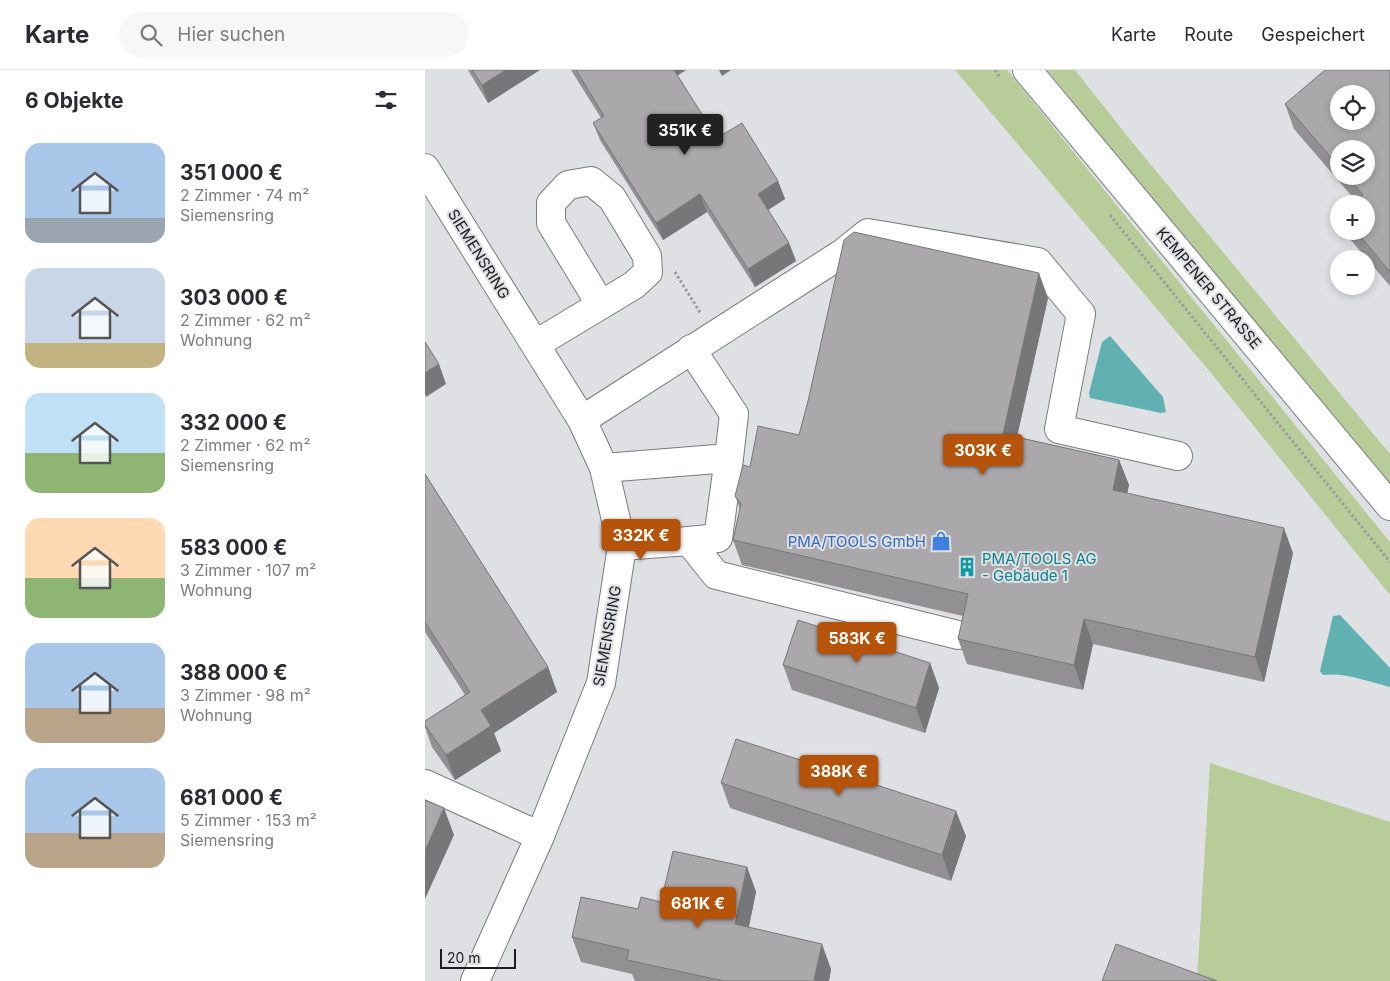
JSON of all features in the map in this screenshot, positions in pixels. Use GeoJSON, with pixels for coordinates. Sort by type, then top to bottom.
{"type":"FeatureCollection","features":[{"type":"Feature","properties":{"kind":"street","name":"KEMPENER STRASSE"},"geometry":{"type":"LineString","coordinates":[[1016,76],[1390,506]]}},
{"type":"Feature","properties":{"kind":"street","name":"SIEMENSRING"},"geometry":{"type":"LineString","coordinates":[[425,168],[582,420],[604,468],[622,546],[601,683],[540,836],[475,981]]}},
{"type":"Feature","properties":{"kind":"street"},"geometry":{"type":"LineString","coordinates":[[536,344],[601,305],[634,285],[648,272],[647,256],[611,198],[591,181],[568,185],[551,203],[551,223],[601,305]]}},
{"type":"Feature","properties":{"kind":"street"},"geometry":{"type":"LineString","coordinates":[[582,420],[843,253],[868,233],[1038,262],[1081,314],[1059,429],[1178,456]]}},
{"type":"Feature","properties":{"kind":"street"},"geometry":{"type":"LineString","coordinates":[[622,546],[718,538],[734,414],[691,349]]}},
{"type":"Feature","properties":{"kind":"street"},"geometry":{"type":"LineString","coordinates":[[604,468],[729,458]]}},
{"type":"Feature","properties":{"kind":"street"},"geometry":{"type":"LineString","coordinates":[[689,541],[716,575],[958,635]]}},
{"type":"Feature","properties":{"kind":"street"},"geometry":{"type":"LineString","coordinates":[[425,784],[540,836]]}},
{"type":"Feature","properties":{"kind":"path"},"geometry":{"type":"LineString","coordinates":[[995,70],[1016,76]]}},
{"type":"Feature","properties":{"kind":"path"},"geometry":{"type":"LineString","coordinates":[[1107,212],[1390,562]]}},
{"type":"Feature","properties":{"kind":"path"},"geometry":{"type":"LineString","coordinates":[[647,256],[661,249],[715,335]]}},
{"type":"Feature","properties":{"kind":"green space"},"geometry":{"type":"Polygon","coordinates":[[[955,70],[1007,70],[1390,542],[1390,595],[1211,373],[955,70]]]}},
{"type":"Feature","properties":{"kind":"green space"},"geometry":{"type":"Polygon","coordinates":[[[1047,70],[1075,70],[1132,142],[1390,454],[1390,491],[1047,70]]]}},
{"type":"Feature","properties":{"kind":"green space"},"geometry":{"type":"Polygon","coordinates":[[[1210,763],[1390,822],[1390,981],[1197,981],[1210,763]]]}},
{"type":"Feature","properties":{"kind":"water"},"geometry":{"type":"Polygon","coordinates":[[[1110,336],[1163,397],[1166,412],[1161,413],[1090,398],[1089,393],[1102,342],[1110,336]]]}},
{"type":"Feature","properties":{"kind":"water"},"geometry":{"type":"Polygon","coordinates":[[[1340,615],[1390,668],[1390,687],[1348,676],[1323,675],[1320,671],[1333,616],[1340,615]]]}},
{"type":"Feature","properties":{"kind":"building"},"geometry":{"type":"Polygon","coordinates":[[[472,70],[506,70],[482,85],[472,70]]]}},
{"type":"Feature","properties":{"kind":"building"},"geometry":{"type":"Polygon","coordinates":[[[576,70],[674,70],[717,138],[742,123],[778,181],[758,194],[789,243],[748,269],[700,194],[656,223],[593,123],[604,116],[576,70]]]}},
{"type":"Feature","properties":{"kind":"building"},"geometry":{"type":"Polygon","coordinates":[[[1325,70],[1390,70],[1390,272],[1375,254],[1375,250],[1372,250],[1363,240],[1375,240],[1375,195],[1363,195],[1355,185],[1375,185],[1375,140],[1330,140],[1330,156],[1285,104],[1325,70]]]}},
{"type":"Feature","properties":{"kind":"building"},"geometry":{"type":"Polygon","coordinates":[[[854,232],[1039,273],[1003,434],[1119,460],[1113,490],[1284,528],[1255,657],[1084,619],[1074,665],[958,639],[968,594],[733,540],[741,504],[735,496],[743,465],[750,467],[758,426],[799,435],[844,240],[854,232]]]}},
{"type":"Feature","properties":{"kind":"building"},"geometry":{"type":"Polygon","coordinates":[[[425,342],[439,364],[425,373],[425,342]]]}},
{"type":"Feature","properties":{"kind":"building"},"geometry":{"type":"Polygon","coordinates":[[[425,474],[548,667],[481,710],[491,726],[446,755],[425,725],[425,721],[470,692],[425,622],[425,474]]]}},
{"type":"Feature","properties":{"kind":"building"},"geometry":{"type":"Polygon","coordinates":[[[798,620],[930,663],[916,708],[783,665],[798,620]]]}},
{"type":"Feature","properties":{"kind":"building"},"geometry":{"type":"Polygon","coordinates":[[[736,739],[956,811],[942,855],[721,783],[736,739]]]}},
{"type":"Feature","properties":{"kind":"building"},"geometry":{"type":"Polygon","coordinates":[[[425,800],[444,808],[425,851],[425,800]]]}},
{"type":"Feature","properties":{"kind":"building"},"geometry":{"type":"Polygon","coordinates":[[[673,851],[747,867],[735,924],[822,944],[814,980],[820,981],[724,981],[627,960],[629,950],[572,937],[581,897],[638,909],[641,897],[661,902],[673,851]]]}},
{"type":"Feature","properties":{"kind":"building"},"geometry":{"type":"Polygon","coordinates":[[[1116,944],[1217,981],[1102,981],[1116,944]]]}},
{"type":"Feature","properties":{"kind":"place","name":"PMA/TOOLS GmbH"},"geometry":{"type":"Point","coordinates":[941,541]}},
{"type":"Feature","properties":{"kind":"place","name":"PMA/TOOLS AG - Gebäude 1"},"geometry":{"type":"Point","coordinates":[967,567]}}]}
